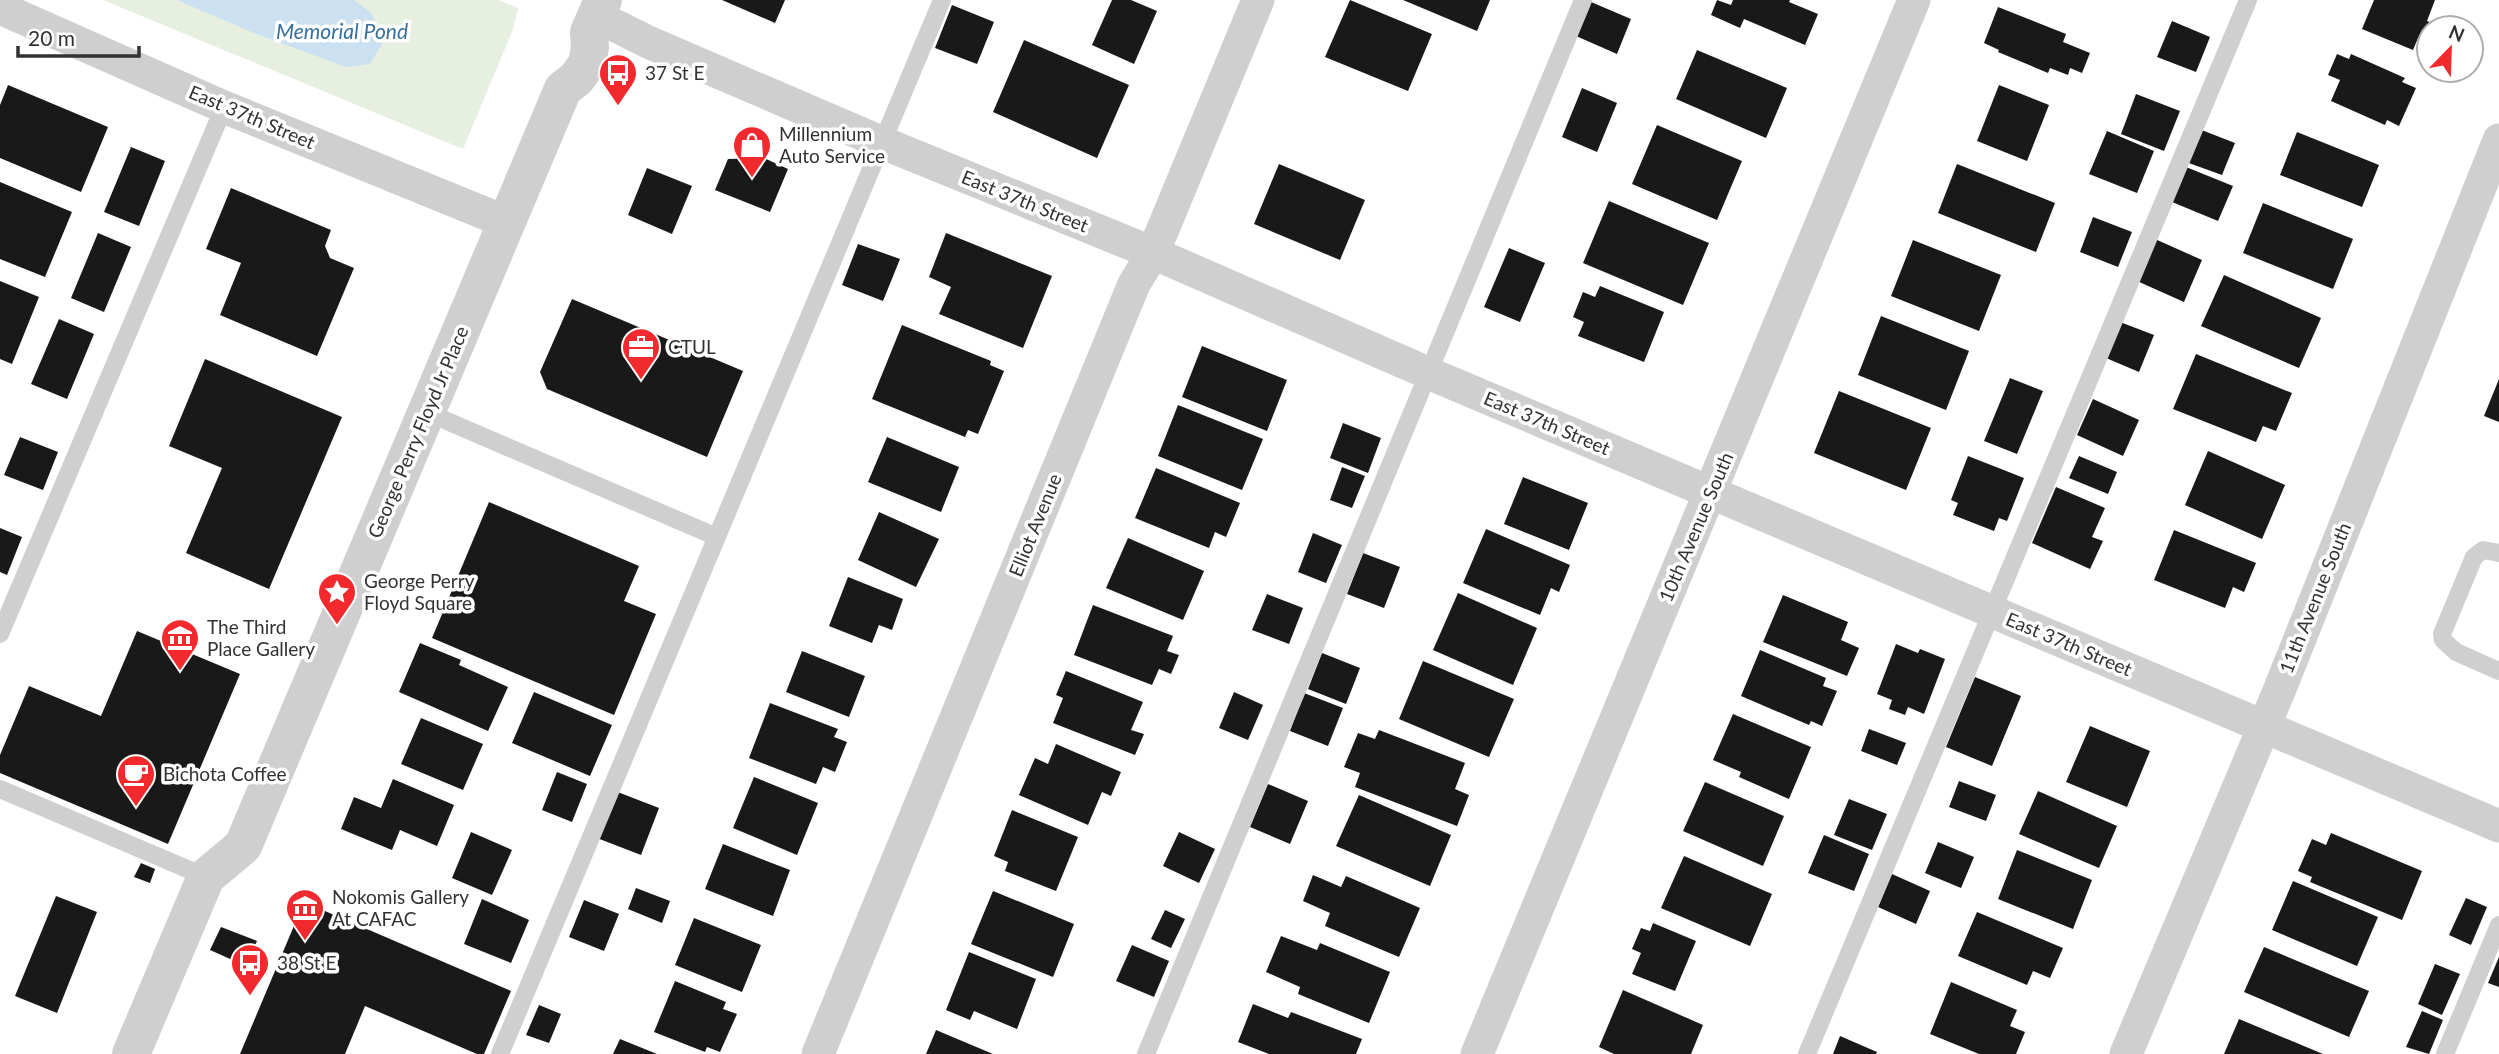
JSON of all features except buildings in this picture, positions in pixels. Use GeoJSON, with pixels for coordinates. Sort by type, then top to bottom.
{"type":"FeatureCollection","features":[{"type":"Feature","properties":{"kind":"street","name":"Elliot Avenue"},"geometry":{"type":"LineString","coordinates":[[818,1054],[1134,284],[1153,253],[1258,0]]}},
{"type":"Feature","properties":{"kind":"street","name":"10th Avenue South"},"geometry":{"type":"LineString","coordinates":[[1478,1054],[1914,0]]}},
{"type":"Feature","properties":{"kind":"street","name":"East 37th Street"},"geometry":{"type":"LineString","coordinates":[[0,8],[224,107],[506,222]]}},
{"type":"Feature","properties":{"kind":"street","name":"East 37th Street"},"geometry":{"type":"LineString","coordinates":[[584,43],[648,42],[883,143],[1153,253],[1429,373],[2499,826]]}},
{"type":"Feature","properties":{"kind":"street","name":"George Perry Floyd Jr Place"},"geometry":{"type":"LineString","coordinates":[[131,1054],[206,877],[243,846],[584,43]]}},
{"type":"Feature","properties":{"kind":"street","name":"11th Avenue South"},"geometry":{"type":"LineString","coordinates":[[2126,1054],[2264,726],[2499,140]]}},
{"type":"Feature","properties":{"kind":"lane"},"geometry":{"type":"LineString","coordinates":[[500,1054],[942,0]]}},
{"type":"Feature","properties":{"kind":"lane"},"geometry":{"type":"LineString","coordinates":[[1146,1054],[1583,0]]}},
{"type":"Feature","properties":{"kind":"lane"},"geometry":{"type":"LineString","coordinates":[[1807,1054],[2248,0]]}},
{"type":"Feature","properties":{"kind":"lane"},"geometry":{"type":"LineString","coordinates":[[0,634],[224,107]]}},
{"type":"Feature","properties":{"kind":"lane"},"geometry":{"type":"LineString","coordinates":[[426,412],[716,537]]}},
{"type":"Feature","properties":{"kind":"lane"},"geometry":{"type":"LineString","coordinates":[[2499,553],[2483,550],[2473,557],[2442,634],[2442,640],[2456,652],[2499,671]]}},
{"type":"Feature","properties":{"kind":"lane"},"geometry":{"type":"LineString","coordinates":[[0,789],[206,877]]}},
{"type":"Feature","properties":{"kind":"lane"},"geometry":{"type":"LineString","coordinates":[[2445,1054],[2499,925]]}},
{"type":"Feature","properties":{"kind":"green space"},"geometry":{"type":"Polygon","coordinates":[[[103,0],[499,0],[518,8],[512,32],[463,149],[103,0]]]}},
{"type":"Feature","properties":{"kind":"water","name":"Memorial Pond"},"geometry":{"type":"Polygon","coordinates":[[[177,0],[354,0],[372,14],[382,44],[370,64],[346,67],[254,33],[177,0]]]}},
{"type":"Feature","properties":{"kind":"place","name":"37 St E"},"geometry":{"type":"Point","coordinates":[618,107]}},
{"type":"Feature","properties":{"kind":"place","name":"Millennium Auto Service"},"geometry":{"type":"Point","coordinates":[752,179]}},
{"type":"Feature","properties":{"kind":"place","name":"CTUL"},"geometry":{"type":"Point","coordinates":[641,381]}},
{"type":"Feature","properties":{"kind":"place","name":"George Perry Floyd Square"},"geometry":{"type":"Point","coordinates":[337,626]}},
{"type":"Feature","properties":{"kind":"place","name":"The Third Place Gallery"},"geometry":{"type":"Point","coordinates":[180,672]}},
{"type":"Feature","properties":{"kind":"place","name":"Bichota Coffee"},"geometry":{"type":"Point","coordinates":[136,808]}},
{"type":"Feature","properties":{"kind":"place","name":"Nokomis Gallery At CAFAC"},"geometry":{"type":"Point","coordinates":[305,942]}},
{"type":"Feature","properties":{"kind":"place","name":"38 St E"},"geometry":{"type":"Point","coordinates":[250,997]}}]}
